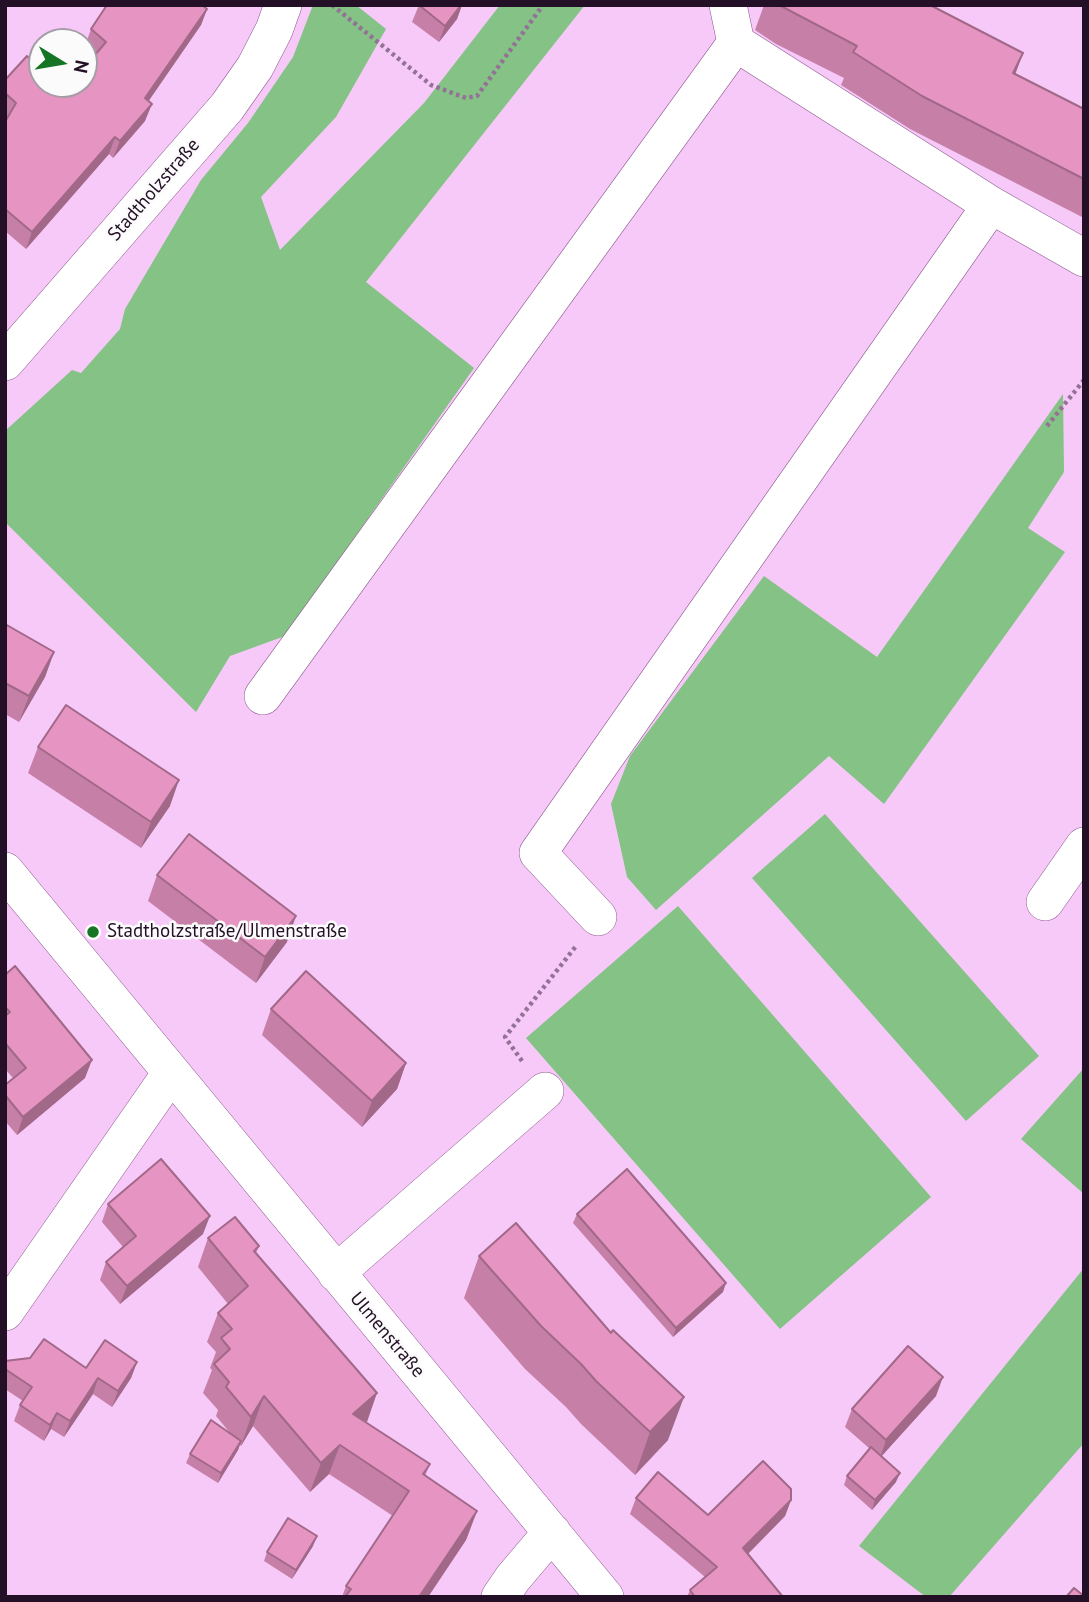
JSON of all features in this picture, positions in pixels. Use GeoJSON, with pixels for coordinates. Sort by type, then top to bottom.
{"type":"FeatureCollection","features":[{"type":"Feature","properties":{"kind":"street","name":"Stadtholzstraße"},"geometry":{"type":"LineString","coordinates":[[5,362],[227,107],[256,67],[283,5]]}},
{"type":"Feature","properties":{"kind":"street"},"geometry":{"type":"LineString","coordinates":[[728,5],[736,43],[991,205],[1084,258]]}},
{"type":"Feature","properties":{"kind":"street"},"geometry":{"type":"LineString","coordinates":[[263,696],[736,43]]}},
{"type":"Feature","properties":{"kind":"street"},"geometry":{"type":"LineString","coordinates":[[598,917],[538,853],[991,205]]}},
{"type":"Feature","properties":{"kind":"street"},"geometry":{"type":"LineString","coordinates":[[1045,902],[1084,846]]}},
{"type":"Feature","properties":{"kind":"street","name":"Ulmenstraße"},"geometry":{"type":"LineString","coordinates":[[5,871],[605,1597]]}},
{"type":"Feature","properties":{"kind":"street"},"geometry":{"type":"LineString","coordinates":[[5,1312],[171,1073]]}},
{"type":"Feature","properties":{"kind":"street"},"geometry":{"type":"LineString","coordinates":[[336,1273],[545,1091]]}},
{"type":"Feature","properties":{"kind":"street"},"geometry":{"type":"LineString","coordinates":[[500,1597],[552,1532]]}},
{"type":"Feature","properties":{"kind":"path"},"geometry":{"type":"LineString","coordinates":[[332,5],[431,85],[467,98],[477,96],[543,5]]}},
{"type":"Feature","properties":{"kind":"path"},"geometry":{"type":"LineString","coordinates":[[1047,426],[1084,380]]}},
{"type":"Feature","properties":{"kind":"path"},"geometry":{"type":"LineString","coordinates":[[545,1091],[505,1037],[598,917]]}},
{"type":"Feature","properties":{"kind":"green space"},"geometry":{"type":"Polygon","coordinates":[[[313,5],[356,5],[386,29],[336,117],[261,197],[280,250],[424,103],[500,5],[585,5],[366,282],[474,368],[285,636],[230,656],[196,712],[5,522],[5,431],[72,370],[81,373],[120,329],[125,309],[201,180],[248,123],[293,57],[313,5]]]}},
{"type":"Feature","properties":{"kind":"green space"},"geometry":{"type":"Polygon","coordinates":[[[1063,394],[1064,472],[1028,528],[1065,552],[884,804],[829,756],[656,910],[627,877],[611,804],[630,756],[764,576],[877,657],[1063,394]]]}},
{"type":"Feature","properties":{"kind":"green space"},"geometry":{"type":"Polygon","coordinates":[[[825,814],[1039,1056],[966,1121],[752,878],[825,814]]]}},
{"type":"Feature","properties":{"kind":"green space"},"geometry":{"type":"Polygon","coordinates":[[[678,906],[931,1197],[780,1329],[526,1038],[678,906]]]}},
{"type":"Feature","properties":{"kind":"green space"},"geometry":{"type":"Polygon","coordinates":[[[1084,1068],[1084,1194],[1021,1139],[1084,1068]]]}},
{"type":"Feature","properties":{"kind":"green space"},"geometry":{"type":"Polygon","coordinates":[[[1084,1268],[1084,1443],[949,1597],[926,1597],[859,1546],[1084,1268]]]}},
{"type":"Feature","properties":{"kind":"building"},"geometry":{"type":"Polygon","coordinates":[[[107,5],[202,5],[207,9],[145,98],[152,104],[120,141],[115,137],[32,232],[5,209],[5,122],[16,103],[5,93],[5,80],[27,56],[28,98],[98,98],[98,51],[106,42],[98,35],[98,28],[92,28],[107,5]]]}},
{"type":"Feature","properties":{"kind":"building"},"geometry":{"type":"Polygon","coordinates":[[[419,5],[461,5],[445,26],[419,5]]]}},
{"type":"Feature","properties":{"kind":"building"},"geometry":{"type":"Polygon","coordinates":[[[779,5],[930,5],[1023,53],[1013,73],[1084,109],[1084,179],[922,96],[853,52],[857,46],[779,5]]]}},
{"type":"Feature","properties":{"kind":"building"},"geometry":{"type":"Polygon","coordinates":[[[5,624],[54,652],[29,696],[5,683],[5,624]]]}},
{"type":"Feature","properties":{"kind":"building"},"geometry":{"type":"Polygon","coordinates":[[[66,705],[179,780],[151,822],[38,747],[66,705]]]}},
{"type":"Feature","properties":{"kind":"building"},"geometry":{"type":"Polygon","coordinates":[[[189,834],[296,916],[265,957],[157,875],[189,834]]]}},
{"type":"Feature","properties":{"kind":"building"},"geometry":{"type":"Polygon","coordinates":[[[15,966],[92,1060],[23,1117],[5,1095],[5,1085],[26,1068],[5,1043],[5,1016],[10,1012],[5,1007],[5,975],[15,966]]]}},
{"type":"Feature","properties":{"kind":"building"},"geometry":{"type":"Polygon","coordinates":[[[306,971],[406,1063],[372,1101],[271,1009],[306,971]]]}},
{"type":"Feature","properties":{"kind":"building"},"geometry":{"type":"Polygon","coordinates":[[[161,1159],[210,1216],[127,1286],[106,1262],[136,1236],[108,1204],[161,1159]]]}},
{"type":"Feature","properties":{"kind":"building"},"geometry":{"type":"Polygon","coordinates":[[[627,1169],[726,1283],[676,1328],[577,1214],[627,1169]]]}},
{"type":"Feature","properties":{"kind":"building"},"geometry":{"type":"Polygon","coordinates":[[[235,1217],[259,1246],[254,1251],[377,1393],[353,1414],[430,1464],[423,1474],[477,1511],[419,1597],[345,1597],[351,1589],[346,1586],[409,1491],[340,1445],[321,1463],[264,1396],[251,1417],[226,1387],[229,1382],[214,1364],[230,1349],[221,1338],[232,1329],[218,1313],[248,1286],[208,1238],[235,1217]]]}},
{"type":"Feature","properties":{"kind":"building"},"geometry":{"type":"Polygon","coordinates":[[[516,1223],[611,1333],[613,1330],[684,1397],[650,1432],[541,1326],[479,1256],[516,1223]]]}},
{"type":"Feature","properties":{"kind":"building"},"geometry":{"type":"Polygon","coordinates":[[[44,1339],[86,1368],[105,1340],[137,1362],[118,1391],[98,1378],[70,1421],[57,1413],[50,1425],[20,1405],[32,1387],[5,1369],[5,1361],[30,1358],[44,1339]]]}},
{"type":"Feature","properties":{"kind":"building"},"geometry":{"type":"Polygon","coordinates":[[[908,1346],[943,1377],[886,1440],[852,1409],[908,1346]]]}},
{"type":"Feature","properties":{"kind":"building"},"geometry":{"type":"Polygon","coordinates":[[[211,1420],[241,1441],[221,1473],[190,1454],[211,1420]]]}},
{"type":"Feature","properties":{"kind":"building"},"geometry":{"type":"Polygon","coordinates":[[[871,1447],[900,1473],[875,1500],[847,1476],[871,1447]]]}},
{"type":"Feature","properties":{"kind":"building"},"geometry":{"type":"Polygon","coordinates":[[[763,1461],[791,1489],[791,1500],[743,1548],[783,1597],[695,1597],[690,1590],[717,1567],[636,1498],[658,1472],[708,1515],[763,1461]]]}},
{"type":"Feature","properties":{"kind":"building"},"geometry":{"type":"Polygon","coordinates":[[[288,1518],[317,1536],[296,1570],[267,1552],[288,1518]]]}},
{"type":"Feature","properties":{"kind":"building"},"geometry":{"type":"Polygon","coordinates":[[[1074,1588],[1084,1596],[1084,1597],[1066,1597],[1074,1588]]]}},
{"type":"Feature","properties":{"kind":"place","name":"Stadtholzstraße/Ulmenstraße"},"geometry":{"type":"Point","coordinates":[93,932]}}]}
